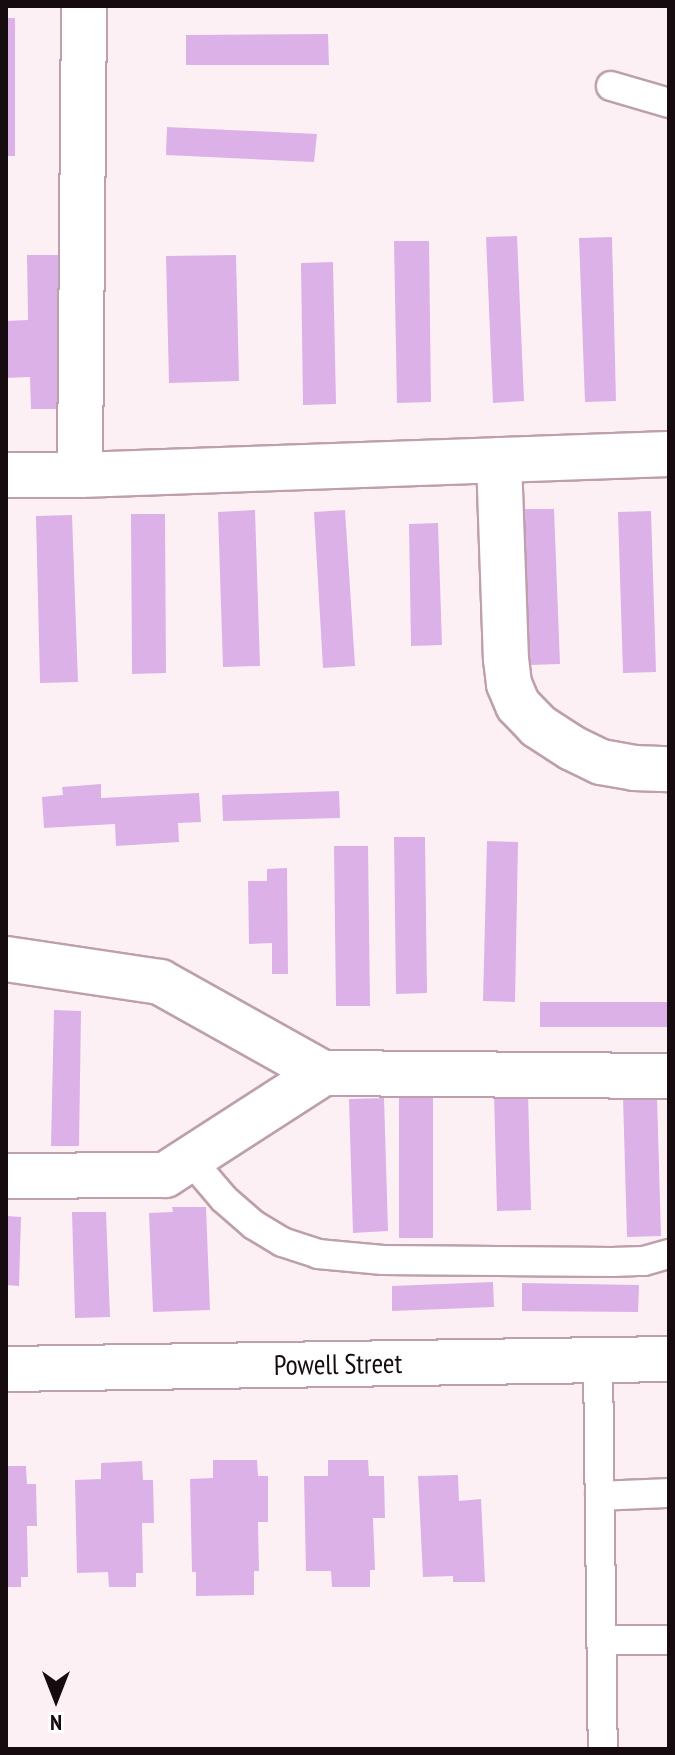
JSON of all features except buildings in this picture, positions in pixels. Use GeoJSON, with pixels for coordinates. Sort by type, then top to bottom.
{"type":"FeatureCollection","features":[{"type":"Feature","properties":{"kind":"street"},"geometry":{"type":"LineString","coordinates":[[80,475],[84,6]]}},
{"type":"Feature","properties":{"kind":"street"},"geometry":{"type":"LineString","coordinates":[[6,475],[669,454]]}},
{"type":"Feature","properties":{"kind":"street"},"geometry":{"type":"LineString","coordinates":[[499,460],[506,659],[509,684],[518,705],[549,733],[601,762],[634,768],[669,769]]}},
{"type":"Feature","properties":{"kind":"street"},"geometry":{"type":"LineString","coordinates":[[6,959],[160,982],[323,1073],[669,1076]]}},
{"type":"Feature","properties":{"kind":"street"},"geometry":{"type":"LineString","coordinates":[[6,1176],[165,1175],[323,1073]]}},
{"type":"Feature","properties":{"kind":"street","name":"Powell Street"},"geometry":{"type":"LineString","coordinates":[[6,1369],[669,1359]]}},
{"type":"Feature","properties":{"kind":"lane"},"geometry":{"type":"LineString","coordinates":[[611,86],[669,103]]}},
{"type":"Feature","properties":{"kind":"lane"},"geometry":{"type":"LineString","coordinates":[[190,1159],[224,1199],[254,1225],[282,1242],[318,1254],[383,1260],[612,1262],[644,1261],[669,1254]]}},
{"type":"Feature","properties":{"kind":"lane"},"geometry":{"type":"LineString","coordinates":[[598,1360],[603,1749]]}},
{"type":"Feature","properties":{"kind":"lane"},"geometry":{"type":"LineString","coordinates":[[600,1496],[669,1493]]}},
{"type":"Feature","properties":{"kind":"lane"},"geometry":{"type":"LineString","coordinates":[[601,1640],[669,1640]]}}]}
